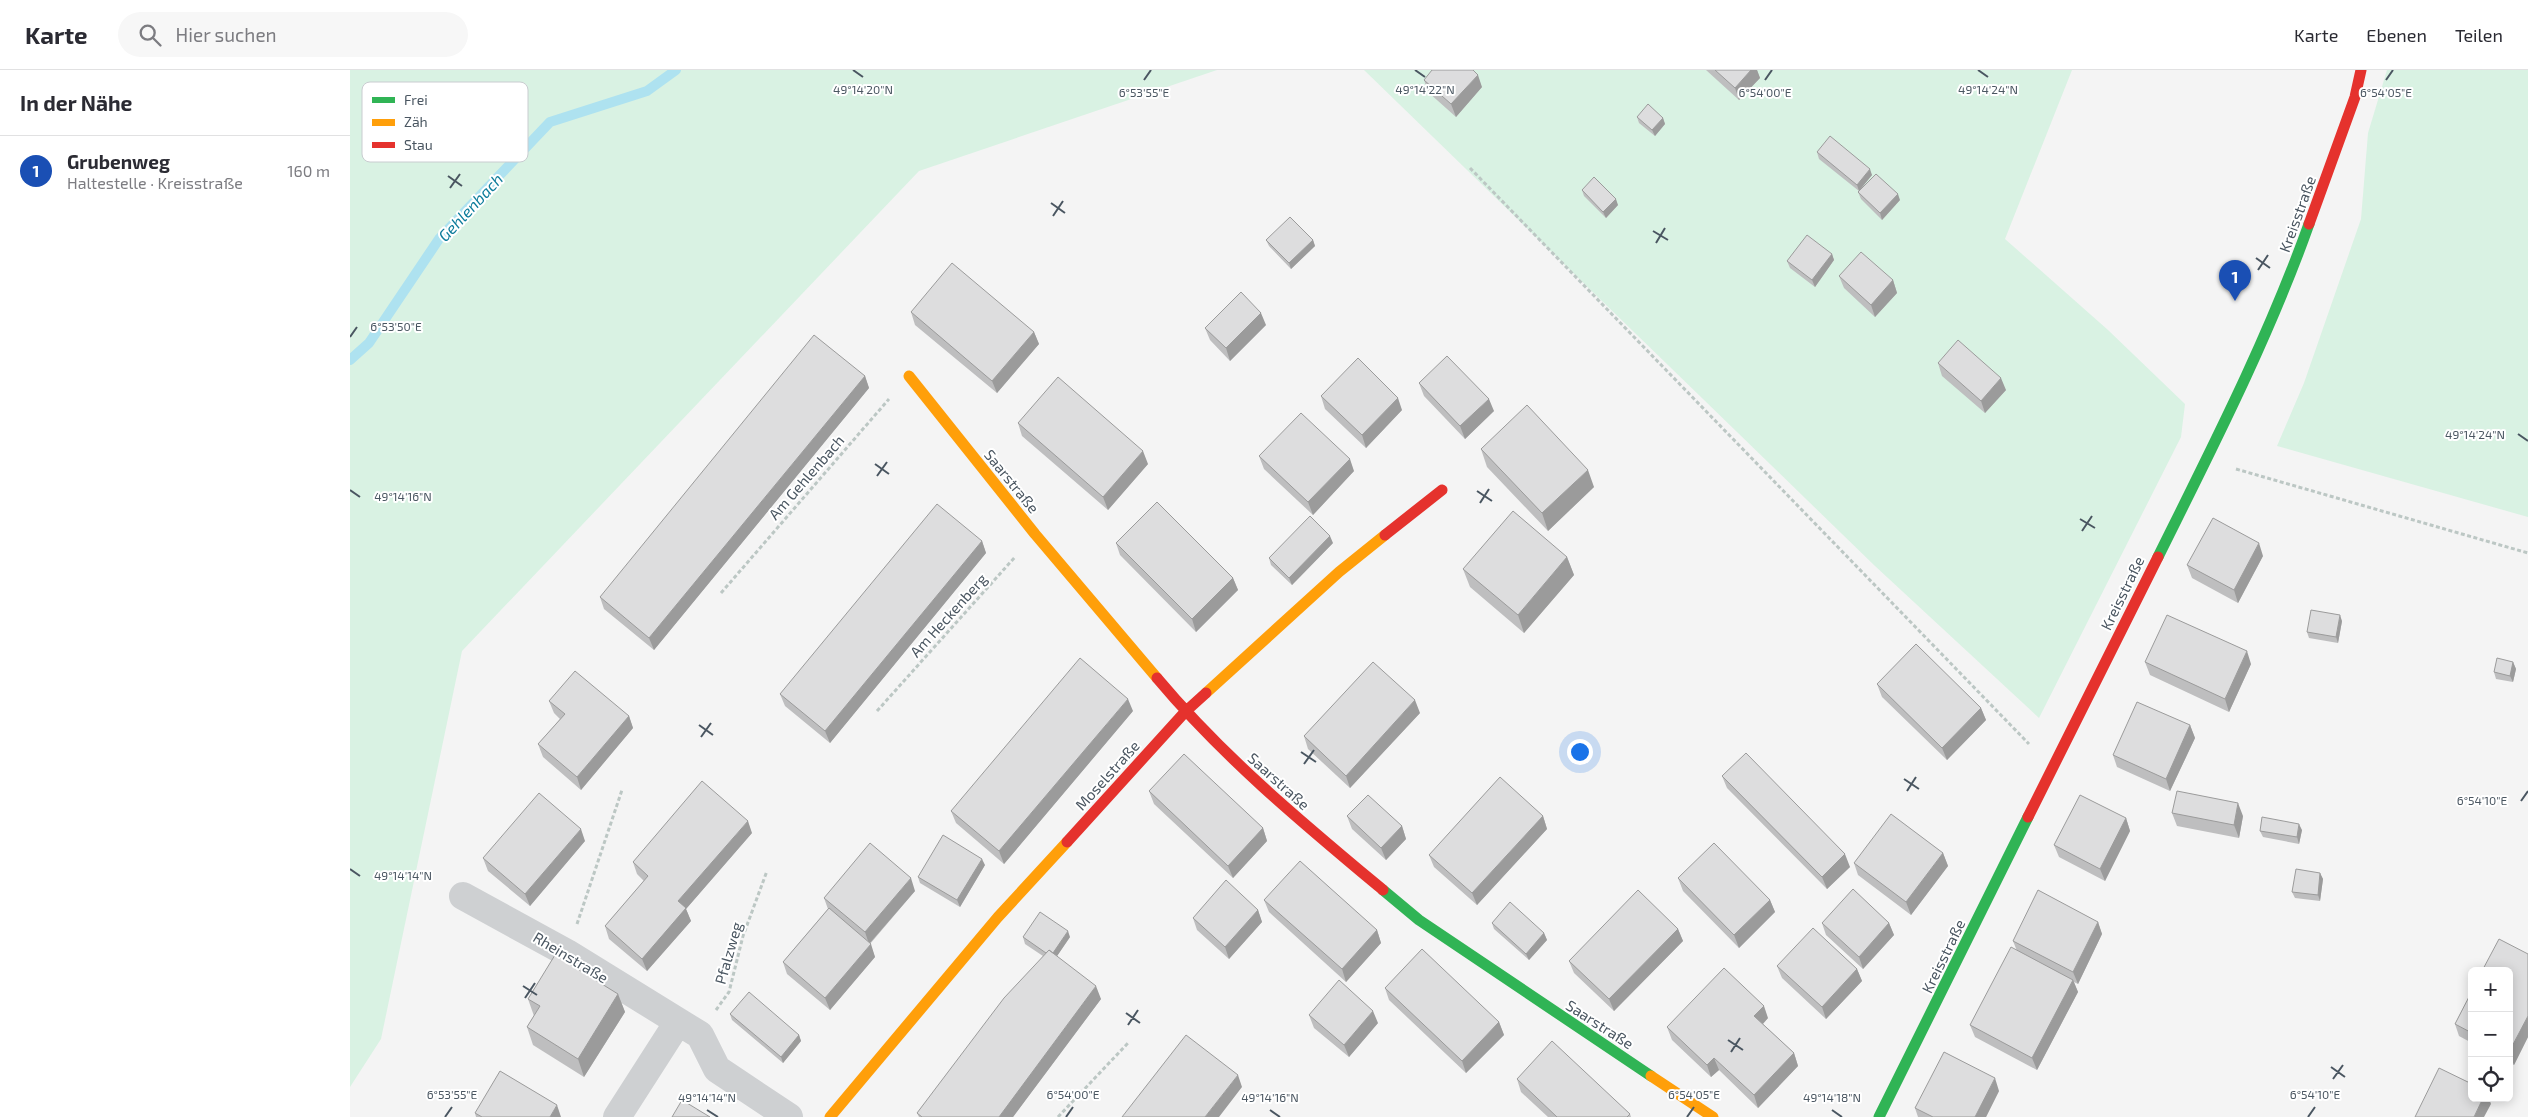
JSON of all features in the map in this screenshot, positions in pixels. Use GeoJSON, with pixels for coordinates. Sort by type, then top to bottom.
{"type":"FeatureCollection","features":[{"type":"Feature","properties":{"kind":"street","name":"Kreisstraße"},"geometry":{"type":"LineString","coordinates":[[1879,1117],[2053,769],[2287,285],[2355,97],[2361,70]]}},
{"type":"Feature","properties":{"kind":"street","name":"Saarstraße"},"geometry":{"type":"LineString","coordinates":[[909,376],[1035,534],[1184,712],[1302,823],[1419,920],[1516,987],[1713,1117]]}},
{"type":"Feature","properties":{"kind":"street","name":"Moselstraße"},"geometry":{"type":"LineString","coordinates":[[830,1117],[998,917],[1184,712],[1339,572],[1442,490]]}},
{"type":"Feature","properties":{"kind":"street","name":"Rheinstraße"},"geometry":{"type":"LineString","coordinates":[[463,896],[567,953],[689,1029]]}},
{"type":"Feature","properties":{"kind":"street"},"geometry":{"type":"LineString","coordinates":[[617,1117],[689,1029],[717,1069],[790,1117]]}},
{"type":"Feature","properties":{"kind":"path"},"geometry":{"type":"LineString","coordinates":[[1470,168],[2053,769]]}},
{"type":"Feature","properties":{"kind":"path","name":"Am Gehlenbach"},"geometry":{"type":"LineString","coordinates":[[721,593],[909,376]]}},
{"type":"Feature","properties":{"kind":"path"},"geometry":{"type":"LineString","coordinates":[[2204,459],[2528,552]]}},
{"type":"Feature","properties":{"kind":"path","name":"Am Heckenberg"},"geometry":{"type":"LineString","coordinates":[[877,711],[1035,534]]}},
{"type":"Feature","properties":{"kind":"path"},"geometry":{"type":"LineString","coordinates":[[567,953],[622,790]]}},
{"type":"Feature","properties":{"kind":"path","name":"Pfalzweg"},"geometry":{"type":"LineString","coordinates":[[689,1029],[728,992],[743,936],[767,870]]}},
{"type":"Feature","properties":{"kind":"path"},"geometry":{"type":"LineString","coordinates":[[1058,1117],[1128,1043]]}},
{"type":"Feature","properties":{"kind":"green space"},"geometry":{"type":"Polygon","coordinates":[[[350,70],[1217,70],[919,171],[462,651],[381,1039],[350,1087],[350,70]]]}},
{"type":"Feature","properties":{"kind":"green space"},"geometry":{"type":"Polygon","coordinates":[[[1364,70],[2072,70],[2005,239],[2108,330],[2185,404],[2181,437],[2039,718],[1875,566],[1364,70]]]}},
{"type":"Feature","properties":{"kind":"green space"},"geometry":{"type":"Polygon","coordinates":[[[2387,70],[2528,70],[2528,517],[2277,446],[2304,383],[2361,219],[2368,133],[2387,70]]]}},
{"type":"Feature","properties":{"kind":"building"},"geometry":{"type":"Polygon","coordinates":[[[1432,70],[1473,70],[1478,75],[1451,104],[1424,80],[1432,70]]]}},
{"type":"Feature","properties":{"kind":"building"},"geometry":{"type":"Polygon","coordinates":[[[1715,70],[1751,70],[1735,88],[1715,70]]]}},
{"type":"Feature","properties":{"kind":"building"},"geometry":{"type":"Polygon","coordinates":[[[1648,104],[1663,118],[1652,130],[1637,117],[1648,104]]]}},
{"type":"Feature","properties":{"kind":"building"},"geometry":{"type":"Polygon","coordinates":[[[1830,136],[1870,169],[1857,185],[1817,152],[1830,136]]]}},
{"type":"Feature","properties":{"kind":"building"},"geometry":{"type":"Polygon","coordinates":[[[1876,174],[1898,194],[1880,213],[1858,192],[1876,174]]]}},
{"type":"Feature","properties":{"kind":"building"},"geometry":{"type":"Polygon","coordinates":[[[1594,177],[1616,199],[1603,212],[1582,190],[1594,177]]]}},
{"type":"Feature","properties":{"kind":"building"},"geometry":{"type":"Polygon","coordinates":[[[1290,217],[1313,240],[1289,263],[1266,240],[1290,217]]]}},
{"type":"Feature","properties":{"kind":"building"},"geometry":{"type":"Polygon","coordinates":[[[1807,235],[1832,254],[1812,280],[1787,261],[1807,235]]]}},
{"type":"Feature","properties":{"kind":"building"},"geometry":{"type":"Polygon","coordinates":[[[1861,252],[1893,280],[1871,305],[1839,276],[1861,252]]]}},
{"type":"Feature","properties":{"kind":"building"},"geometry":{"type":"Polygon","coordinates":[[[952,263],[1034,332],[992,381],[911,312],[952,263]]]}},
{"type":"Feature","properties":{"kind":"building"},"geometry":{"type":"Polygon","coordinates":[[[1241,292],[1261,313],[1226,348],[1205,328],[1241,292]]]}},
{"type":"Feature","properties":{"kind":"building"},"geometry":{"type":"Polygon","coordinates":[[[814,335],[865,376],[649,638],[600,597],[814,335]]]}},
{"type":"Feature","properties":{"kind":"building"},"geometry":{"type":"Polygon","coordinates":[[[1958,340],[2001,378],[1981,401],[1938,363],[1958,340]]]}},
{"type":"Feature","properties":{"kind":"building"},"geometry":{"type":"Polygon","coordinates":[[[1447,356],[1489,399],[1460,426],[1419,383],[1447,356]]]}},
{"type":"Feature","properties":{"kind":"building"},"geometry":{"type":"Polygon","coordinates":[[[1358,358],[1398,398],[1362,435],[1321,396],[1358,358]]]}},
{"type":"Feature","properties":{"kind":"building"},"geometry":{"type":"Polygon","coordinates":[[[1058,377],[1143,451],[1103,497],[1018,423],[1058,377]]]}},
{"type":"Feature","properties":{"kind":"building"},"geometry":{"type":"Polygon","coordinates":[[[1527,405],[1588,470],[1542,513],[1481,449],[1527,405]]]}},
{"type":"Feature","properties":{"kind":"building"},"geometry":{"type":"Polygon","coordinates":[[[1301,413],[1350,459],[1308,502],[1259,456],[1301,413]]]}},
{"type":"Feature","properties":{"kind":"building"},"geometry":{"type":"Polygon","coordinates":[[[1157,502],[1233,578],[1192,619],[1116,543],[1157,502]]]}},
{"type":"Feature","properties":{"kind":"building"},"geometry":{"type":"Polygon","coordinates":[[[937,504],[982,541],[825,731],[780,694],[937,504]]]}},
{"type":"Feature","properties":{"kind":"building"},"geometry":{"type":"Polygon","coordinates":[[[1513,511],[1567,557],[1518,615],[1463,569],[1513,511]]]}},
{"type":"Feature","properties":{"kind":"building"},"geometry":{"type":"Polygon","coordinates":[[[1310,516],[1330,536],[1289,578],[1269,558],[1310,516]]]}},
{"type":"Feature","properties":{"kind":"building"},"geometry":{"type":"Polygon","coordinates":[[[2213,518],[2259,543],[2234,590],[2187,565],[2213,518]]]}},
{"type":"Feature","properties":{"kind":"building"},"geometry":{"type":"Polygon","coordinates":[[[2311,610],[2340,615],[2336,637],[2307,632],[2311,610]]]}},
{"type":"Feature","properties":{"kind":"building"},"geometry":{"type":"Polygon","coordinates":[[[2167,615],[2247,651],[2225,699],[2145,662],[2167,615]]]}},
{"type":"Feature","properties":{"kind":"building"},"geometry":{"type":"Polygon","coordinates":[[[1916,644],[1981,708],[1942,748],[1877,684],[1916,644]]]}},
{"type":"Feature","properties":{"kind":"building"},"geometry":{"type":"Polygon","coordinates":[[[1080,658],[1128,699],[999,851],[951,811],[1080,658]]]}},
{"type":"Feature","properties":{"kind":"building"},"geometry":{"type":"Polygon","coordinates":[[[2497,658],[2513,662],[2510,676],[2494,672],[2497,658]]]}},
{"type":"Feature","properties":{"kind":"building"},"geometry":{"type":"Polygon","coordinates":[[[1373,662],[1415,700],[1346,776],[1304,736],[1373,662]]]}},
{"type":"Feature","properties":{"kind":"building"},"geometry":{"type":"Polygon","coordinates":[[[575,671],[629,716],[577,777],[538,744],[565,714],[549,701],[575,671]]]}},
{"type":"Feature","properties":{"kind":"building"},"geometry":{"type":"Polygon","coordinates":[[[2137,702],[2190,725],[2166,779],[2113,755],[2137,702]]]}},
{"type":"Feature","properties":{"kind":"building"},"geometry":{"type":"Polygon","coordinates":[[[1746,753],[1845,854],[1822,877],[1722,776],[1746,753]]]}},
{"type":"Feature","properties":{"kind":"building"},"geometry":{"type":"Polygon","coordinates":[[[1184,754],[1263,828],[1228,866],[1149,791],[1184,754]]]}},
{"type":"Feature","properties":{"kind":"building"},"geometry":{"type":"Polygon","coordinates":[[[1500,777],[1543,816],[1472,893],[1429,855],[1500,777]]]}},
{"type":"Feature","properties":{"kind":"building"},"geometry":{"type":"Polygon","coordinates":[[[702,781],[748,821],[678,901],[686,908],[642,959],[605,926],[648,876],[633,862],[702,781]]]}},
{"type":"Feature","properties":{"kind":"building"},"geometry":{"type":"Polygon","coordinates":[[[2177,791],[2238,803],[2234,825],[2172,813],[2177,791]]]}},
{"type":"Feature","properties":{"kind":"building"},"geometry":{"type":"Polygon","coordinates":[[[539,793],[581,829],[525,894],[483,858],[539,793]]]}},
{"type":"Feature","properties":{"kind":"building"},"geometry":{"type":"Polygon","coordinates":[[[1368,795],[1402,826],[1381,848],[1347,816],[1368,795]]]}},
{"type":"Feature","properties":{"kind":"building"},"geometry":{"type":"Polygon","coordinates":[[[2080,795],[2126,818],[2100,869],[2054,845],[2080,795]]]}},
{"type":"Feature","properties":{"kind":"building"},"geometry":{"type":"Polygon","coordinates":[[[1891,814],[1943,853],[1906,902],[1854,863],[1891,814]]]}},
{"type":"Feature","properties":{"kind":"building"},"geometry":{"type":"Polygon","coordinates":[[[2262,817],[2299,824],[2297,837],[2260,831],[2262,817]]]}},
{"type":"Feature","properties":{"kind":"building"},"geometry":{"type":"Polygon","coordinates":[[[943,835],[982,859],[957,900],[918,877],[943,835]]]}},
{"type":"Feature","properties":{"kind":"building"},"geometry":{"type":"Polygon","coordinates":[[[870,843],[911,878],[865,932],[824,898],[870,843]]]}},
{"type":"Feature","properties":{"kind":"building"},"geometry":{"type":"Polygon","coordinates":[[[1714,843],[1770,900],[1734,935],[1678,878],[1714,843]]]}},
{"type":"Feature","properties":{"kind":"building"},"geometry":{"type":"Polygon","coordinates":[[[1300,861],[1377,930],[1342,969],[1264,900],[1300,861]]]}},
{"type":"Feature","properties":{"kind":"building"},"geometry":{"type":"Polygon","coordinates":[[[2296,869],[2320,873],[2318,895],[2292,892],[2296,869]]]}},
{"type":"Feature","properties":{"kind":"building"},"geometry":{"type":"Polygon","coordinates":[[[1226,880],[1258,910],[1225,947],[1193,918],[1226,880]]]}},
{"type":"Feature","properties":{"kind":"building"},"geometry":{"type":"Polygon","coordinates":[[[1853,889],[1889,923],[1859,957],[1822,923],[1853,889]]]}},
{"type":"Feature","properties":{"kind":"building"},"geometry":{"type":"Polygon","coordinates":[[[1638,890],[1678,929],[1609,999],[1569,961],[1638,890]]]}},
{"type":"Feature","properties":{"kind":"building"},"geometry":{"type":"Polygon","coordinates":[[[2038,890],[2098,922],[2073,972],[2013,941],[2038,890]]]}},
{"type":"Feature","properties":{"kind":"building"},"geometry":{"type":"Polygon","coordinates":[[[1510,902],[1544,933],[1526,954],[1492,923],[1510,902]]]}},
{"type":"Feature","properties":{"kind":"building"},"geometry":{"type":"Polygon","coordinates":[[[829,908],[871,944],[825,998],[783,962],[829,908]]]}},
{"type":"Feature","properties":{"kind":"building"},"geometry":{"type":"Polygon","coordinates":[[[1040,912],[1068,931],[1053,953],[1049,950],[1046,953],[1023,937],[1040,912]]]}},
{"type":"Feature","properties":{"kind":"building"},"geometry":{"type":"Polygon","coordinates":[[[1813,928],[1857,969],[1822,1007],[1777,966],[1813,928]]]}},
{"type":"Feature","properties":{"kind":"building"},"geometry":{"type":"Polygon","coordinates":[[[2499,939],[2528,954],[2528,1016],[2513,1044],[2513,967],[2484,967],[2499,939]]]}},
{"type":"Feature","properties":{"kind":"building"},"geometry":{"type":"Polygon","coordinates":[[[2011,947],[2073,980],[2032,1058],[1970,1025],[2011,947]]]}},
{"type":"Feature","properties":{"kind":"building"},"geometry":{"type":"Polygon","coordinates":[[[1422,949],[1499,1022],[1462,1061],[1385,988],[1422,949]]]}},
{"type":"Feature","properties":{"kind":"building"},"geometry":{"type":"Polygon","coordinates":[[[1049,950],[1096,986],[999,1117],[922,1117],[917,1113],[1004,998],[1049,950]]]}},
{"type":"Feature","properties":{"kind":"building"},"geometry":{"type":"Polygon","coordinates":[[[555,955],[618,994],[578,1059],[527,1027],[540,1006],[528,999],[555,955]]]}},
{"type":"Feature","properties":{"kind":"building"},"geometry":{"type":"Polygon","coordinates":[[[1724,968],[1764,1006],[1754,1016],[1794,1053],[1754,1095],[1714,1058],[1707,1065],[1667,1027],[1724,968]]]}},
{"type":"Feature","properties":{"kind":"building"},"geometry":{"type":"Polygon","coordinates":[[[1339,980],[1373,1011],[1344,1045],[1309,1015],[1339,980]]]}},
{"type":"Feature","properties":{"kind":"building"},"geometry":{"type":"Polygon","coordinates":[[[749,992],[799,1035],[781,1057],[730,1014],[749,992]]]}},
{"type":"Feature","properties":{"kind":"building"},"geometry":{"type":"Polygon","coordinates":[[[2468,999],[2468,1031],[2455,1024],[2468,999]]]}},
{"type":"Feature","properties":{"kind":"building"},"geometry":{"type":"Polygon","coordinates":[[[1186,1035],[1238,1075],[1205,1117],[1122,1117],[1186,1035]]]}},
{"type":"Feature","properties":{"kind":"building"},"geometry":{"type":"Polygon","coordinates":[[[1552,1041],[1630,1114],[1627,1117],[1557,1117],[1517,1079],[1552,1041]]]}},
{"type":"Feature","properties":{"kind":"building"},"geometry":{"type":"Polygon","coordinates":[[[1944,1052],[1995,1078],[1975,1117],[1933,1117],[1915,1108],[1944,1052]]]}},
{"type":"Feature","properties":{"kind":"building"},"geometry":{"type":"Polygon","coordinates":[[[2439,1068],[2468,1082],[2468,1102],[2481,1102],[2474,1117],[2415,1117],[2439,1068]]]}},
{"type":"Feature","properties":{"kind":"building"},"geometry":{"type":"Polygon","coordinates":[[[500,1071],[557,1105],[550,1117],[482,1117],[475,1113],[500,1071]]]}},
{"type":"Feature","properties":{"kind":"building"},"geometry":{"type":"Polygon","coordinates":[[[682,1100],[710,1117],[672,1117],[682,1100]]]}},
{"type":"Feature","properties":{"kind":"waterway","name":"Gehlenbach"},"geometry":{"type":"LineString","coordinates":[[528,145],[550,122],[647,91],[676,70]]}},
{"type":"Feature","properties":{"kind":"waterway","name":"Gehlenbach"},"geometry":{"type":"LineString","coordinates":[[350,360],[369,343],[439,239],[512,162]]}},
{"type":"Feature","properties":{"kind":"traffic: fast"},"geometry":{"type":"LineString","coordinates":[[2158,557],[2219,434],[2257,351],[2276,309],[2309,224]]}},
{"type":"Feature","properties":{"kind":"traffic: fast"},"geometry":{"type":"LineString","coordinates":[[1879,1117],[2028,817]]}},
{"type":"Feature","properties":{"kind":"traffic: fast"},"geometry":{"type":"LineString","coordinates":[[1383,890],[1419,920],[1651,1076]]}},
{"type":"Feature","properties":{"kind":"traffic: slow"},"geometry":{"type":"LineString","coordinates":[[909,376],[1035,534],[1157,678]]}},
{"type":"Feature","properties":{"kind":"traffic: slow"},"geometry":{"type":"LineString","coordinates":[[1206,693],[1339,572],[1385,535]]}},
{"type":"Feature","properties":{"kind":"traffic: slow"},"geometry":{"type":"LineString","coordinates":[[830,1117],[998,917],[1067,842]]}},
{"type":"Feature","properties":{"kind":"traffic: slow"},"geometry":{"type":"LineString","coordinates":[[1651,1076],[1713,1117]]}},
{"type":"Feature","properties":{"kind":"traffic: jam"},"geometry":{"type":"LineString","coordinates":[[2309,224],[2355,97],[2361,70]]}},
{"type":"Feature","properties":{"kind":"traffic: jam"},"geometry":{"type":"LineString","coordinates":[[1385,535],[1442,490]]}},
{"type":"Feature","properties":{"kind":"traffic: jam"},"geometry":{"type":"LineString","coordinates":[[2028,817],[2158,557]]}},
{"type":"Feature","properties":{"kind":"traffic: jam"},"geometry":{"type":"LineString","coordinates":[[1157,678],[1209,736],[1237,763],[1294,815],[1383,890]]}},
{"type":"Feature","properties":{"kind":"traffic: jam"},"geometry":{"type":"LineString","coordinates":[[1067,842],[1185,712],[1206,693]]}},
{"type":"Feature","properties":{"kind":"place","name":"Grubenweg"},"geometry":{"type":"Point","coordinates":[2235,301]}}]}
